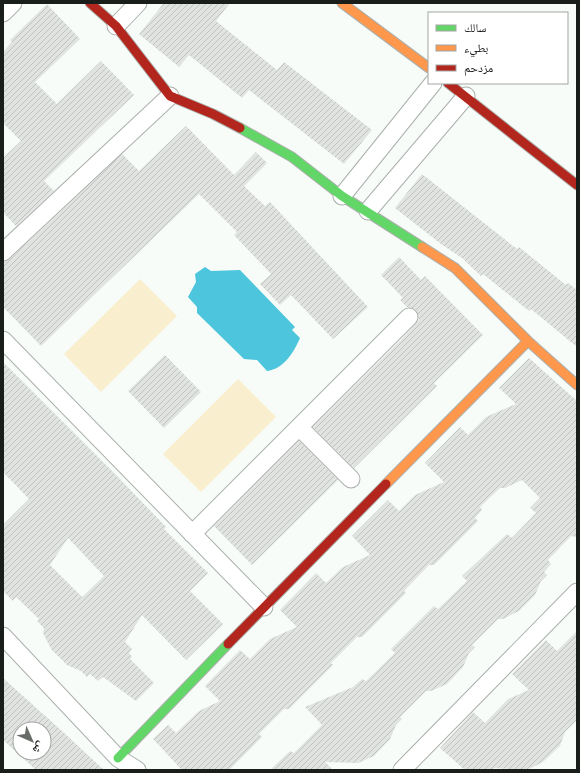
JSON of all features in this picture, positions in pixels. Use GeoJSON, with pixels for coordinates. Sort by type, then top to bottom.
{"type":"FeatureCollection","features":[{"type":"Feature","properties":{"kind":"street"},"geometry":{"type":"LineString","coordinates":[[3,13],[13,3]]}},
{"type":"Feature","properties":{"kind":"street"},"geometry":{"type":"LineString","coordinates":[[90,3],[116,26],[170,96],[213,114],[292,157],[342,196],[368,211],[455,268],[528,340],[577,385]]}},
{"type":"Feature","properties":{"kind":"street"},"geometry":{"type":"LineString","coordinates":[[116,26],[138,3]]}},
{"type":"Feature","properties":{"kind":"street"},"geometry":{"type":"LineString","coordinates":[[342,3],[428,67]]}},
{"type":"Feature","properties":{"kind":"street"},"geometry":{"type":"LineString","coordinates":[[342,196],[432,84]]}},
{"type":"Feature","properties":{"kind":"street"},"geometry":{"type":"LineString","coordinates":[[449,84],[577,185]]}},
{"type":"Feature","properties":{"kind":"street"},"geometry":{"type":"LineString","coordinates":[[3,252],[170,96]]}},
{"type":"Feature","properties":{"kind":"street"},"geometry":{"type":"LineString","coordinates":[[368,211],[466,96]]}},
{"type":"Feature","properties":{"kind":"street"},"geometry":{"type":"LineString","coordinates":[[192,534],[408,317]]}},
{"type":"Feature","properties":{"kind":"street"},"geometry":{"type":"LineString","coordinates":[[3,340],[264,607]]}},
{"type":"Feature","properties":{"kind":"street"},"geometry":{"type":"LineString","coordinates":[[118,758],[264,607],[528,340]]}},
{"type":"Feature","properties":{"kind":"street"},"geometry":{"type":"LineString","coordinates":[[299,427],[352,479]]}},
{"type":"Feature","properties":{"kind":"street"},"geometry":{"type":"LineString","coordinates":[[402,770],[577,592]]}},
{"type":"Feature","properties":{"kind":"street"},"geometry":{"type":"LineString","coordinates":[[3,636],[118,758],[137,770]]}},
{"type":"Feature","properties":{"kind":"shaded area"},"geometry":{"type":"Polygon","coordinates":[[[140,279],[177,316],[101,392],[64,354],[140,279]]]}},
{"type":"Feature","properties":{"kind":"shaded area"},"geometry":{"type":"Polygon","coordinates":[[[238,379],[276,417],[201,492],[163,454],[238,379]]]}},
{"type":"Feature","properties":{"kind":"water"},"geometry":{"type":"Polygon","coordinates":[[[205,267],[211,271],[240,270],[295,327],[292,330],[300,338],[288,359],[273,370],[267,371],[257,360],[244,359],[197,313],[197,307],[188,297],[196,282],[195,274],[205,267]]]}},
{"type":"Feature","properties":{"kind":"building"},"geometry":{"type":"Polygon","coordinates":[[[164,3],[230,3],[216,21],[277,70],[284,62],[372,130],[344,164],[249,90],[242,98],[189,55],[179,67],[139,34],[164,3]]]}},
{"type":"Feature","properties":{"kind":"building"},"geometry":{"type":"Polygon","coordinates":[[[47,4],[80,39],[35,82],[57,104],[101,61],[134,95],[44,181],[54,191],[16,226],[3,212],[3,158],[21,141],[3,123],[3,52],[12,42],[10,40],[47,4]]]}},
{"type":"Feature","properties":{"kind":"building"},"geometry":{"type":"Polygon","coordinates":[[[186,126],[234,175],[256,152],[267,163],[244,186],[265,206],[270,202],[368,307],[333,339],[291,295],[280,305],[260,284],[271,274],[234,235],[237,232],[199,194],[41,346],[3,307],[3,262],[10,259],[122,154],[139,171],[186,126]]]}},
{"type":"Feature","properties":{"kind":"building"},"geometry":{"type":"Polygon","coordinates":[[[422,174],[517,249],[519,247],[566,285],[568,283],[577,290],[577,347],[531,309],[529,311],[483,274],[481,276],[462,258],[441,244],[395,208],[422,174]]]}},
{"type":"Feature","properties":{"kind":"building"},"geometry":{"type":"Polygon","coordinates":[[[399,257],[421,280],[425,276],[483,335],[434,383],[437,386],[354,468],[313,427],[403,338],[419,320],[416,310],[407,307],[400,300],[403,298],[381,275],[399,257]]]}},
{"type":"Feature","properties":{"kind":"building"},"geometry":{"type":"Polygon","coordinates":[[[165,355],[201,392],[164,428],[128,391],[165,355]]]}},
{"type":"Feature","properties":{"kind":"building"},"geometry":{"type":"Polygon","coordinates":[[[529,358],[577,401],[577,537],[571,536],[548,560],[551,564],[544,572],[547,575],[541,581],[535,595],[519,611],[503,619],[498,619],[472,645],[475,647],[469,653],[463,667],[447,684],[431,691],[426,691],[400,717],[402,719],[396,725],[390,739],[374,756],[358,763],[325,762],[333,770],[270,770],[290,751],[294,753],[322,725],[305,707],[353,687],[362,679],[366,681],[395,653],[391,649],[434,606],[438,609],[467,581],[462,576],[507,534],[512,538],[536,513],[530,508],[540,498],[522,480],[505,488],[500,488],[480,507],[482,510],[475,518],[478,521],[434,565],[429,565],[404,591],[406,593],[362,637],[357,637],[331,663],[333,665],[289,709],[284,709],[259,734],[262,737],[229,770],[182,770],[153,739],[168,725],[176,733],[199,711],[220,701],[205,686],[240,650],[250,659],[270,639],[297,627],[280,610],[316,573],[326,583],[343,567],[370,555],[352,536],[388,500],[399,511],[415,495],[444,482],[425,463],[460,427],[468,435],[486,417],[516,404],[499,388],[529,358]]]}},
{"type":"Feature","properties":{"kind":"building"},"geometry":{"type":"Polygon","coordinates":[[[3,362],[117,476],[166,527],[164,529],[208,573],[190,591],[223,624],[186,660],[142,615],[125,642],[132,649],[129,653],[132,657],[130,659],[154,683],[136,701],[103,677],[98,681],[90,674],[87,677],[81,671],[67,665],[51,649],[43,633],[44,628],[37,621],[39,619],[16,597],[13,601],[3,591],[3,525],[29,499],[3,472],[3,362]],[[68,538],[50,565],[82,597],[104,576],[68,538]]]}},
{"type":"Feature","properties":{"kind":"building"},"geometry":{"type":"Polygon","coordinates":[[[299,441],[338,480],[252,565],[214,526],[299,441]]]}},
{"type":"Feature","properties":{"kind":"building"},"geometry":{"type":"Polygon","coordinates":[[[577,631],[577,720],[565,732],[560,746],[543,762],[527,770],[493,768],[495,770],[465,770],[440,748],[473,712],[485,723],[508,699],[529,690],[512,674],[546,640],[557,651],[577,631]]]}},
{"type":"Feature","properties":{"kind":"building"},"geometry":{"type":"Polygon","coordinates":[[[3,678],[51,721],[12,721],[12,748],[3,740],[3,678]]]}},
{"type":"Feature","properties":{"kind":"building"},"geometry":{"type":"Polygon","coordinates":[[[52,722],[104,770],[36,770],[26,761],[52,761],[52,722]]]}},
{"type":"Feature","properties":{"kind":"traffic: fast"},"geometry":{"type":"LineString","coordinates":[[240,128],[292,157],[342,196],[422,247]]}},
{"type":"Feature","properties":{"kind":"traffic: fast"},"geometry":{"type":"LineString","coordinates":[[118,758],[228,644]]}},
{"type":"Feature","properties":{"kind":"traffic: slow"},"geometry":{"type":"LineString","coordinates":[[342,3],[428,67]]}},
{"type":"Feature","properties":{"kind":"traffic: slow"},"geometry":{"type":"LineString","coordinates":[[422,247],[455,268],[528,341],[577,385]]}},
{"type":"Feature","properties":{"kind":"traffic: slow"},"geometry":{"type":"LineString","coordinates":[[386,484],[528,341]]}},
{"type":"Feature","properties":{"kind":"traffic: jam"},"geometry":{"type":"LineString","coordinates":[[90,3],[116,26],[170,96],[213,114],[240,128]]}},
{"type":"Feature","properties":{"kind":"traffic: jam"},"geometry":{"type":"LineString","coordinates":[[449,84],[577,185]]}},
{"type":"Feature","properties":{"kind":"traffic: jam"},"geometry":{"type":"LineString","coordinates":[[228,644],[386,484]]}}]}
